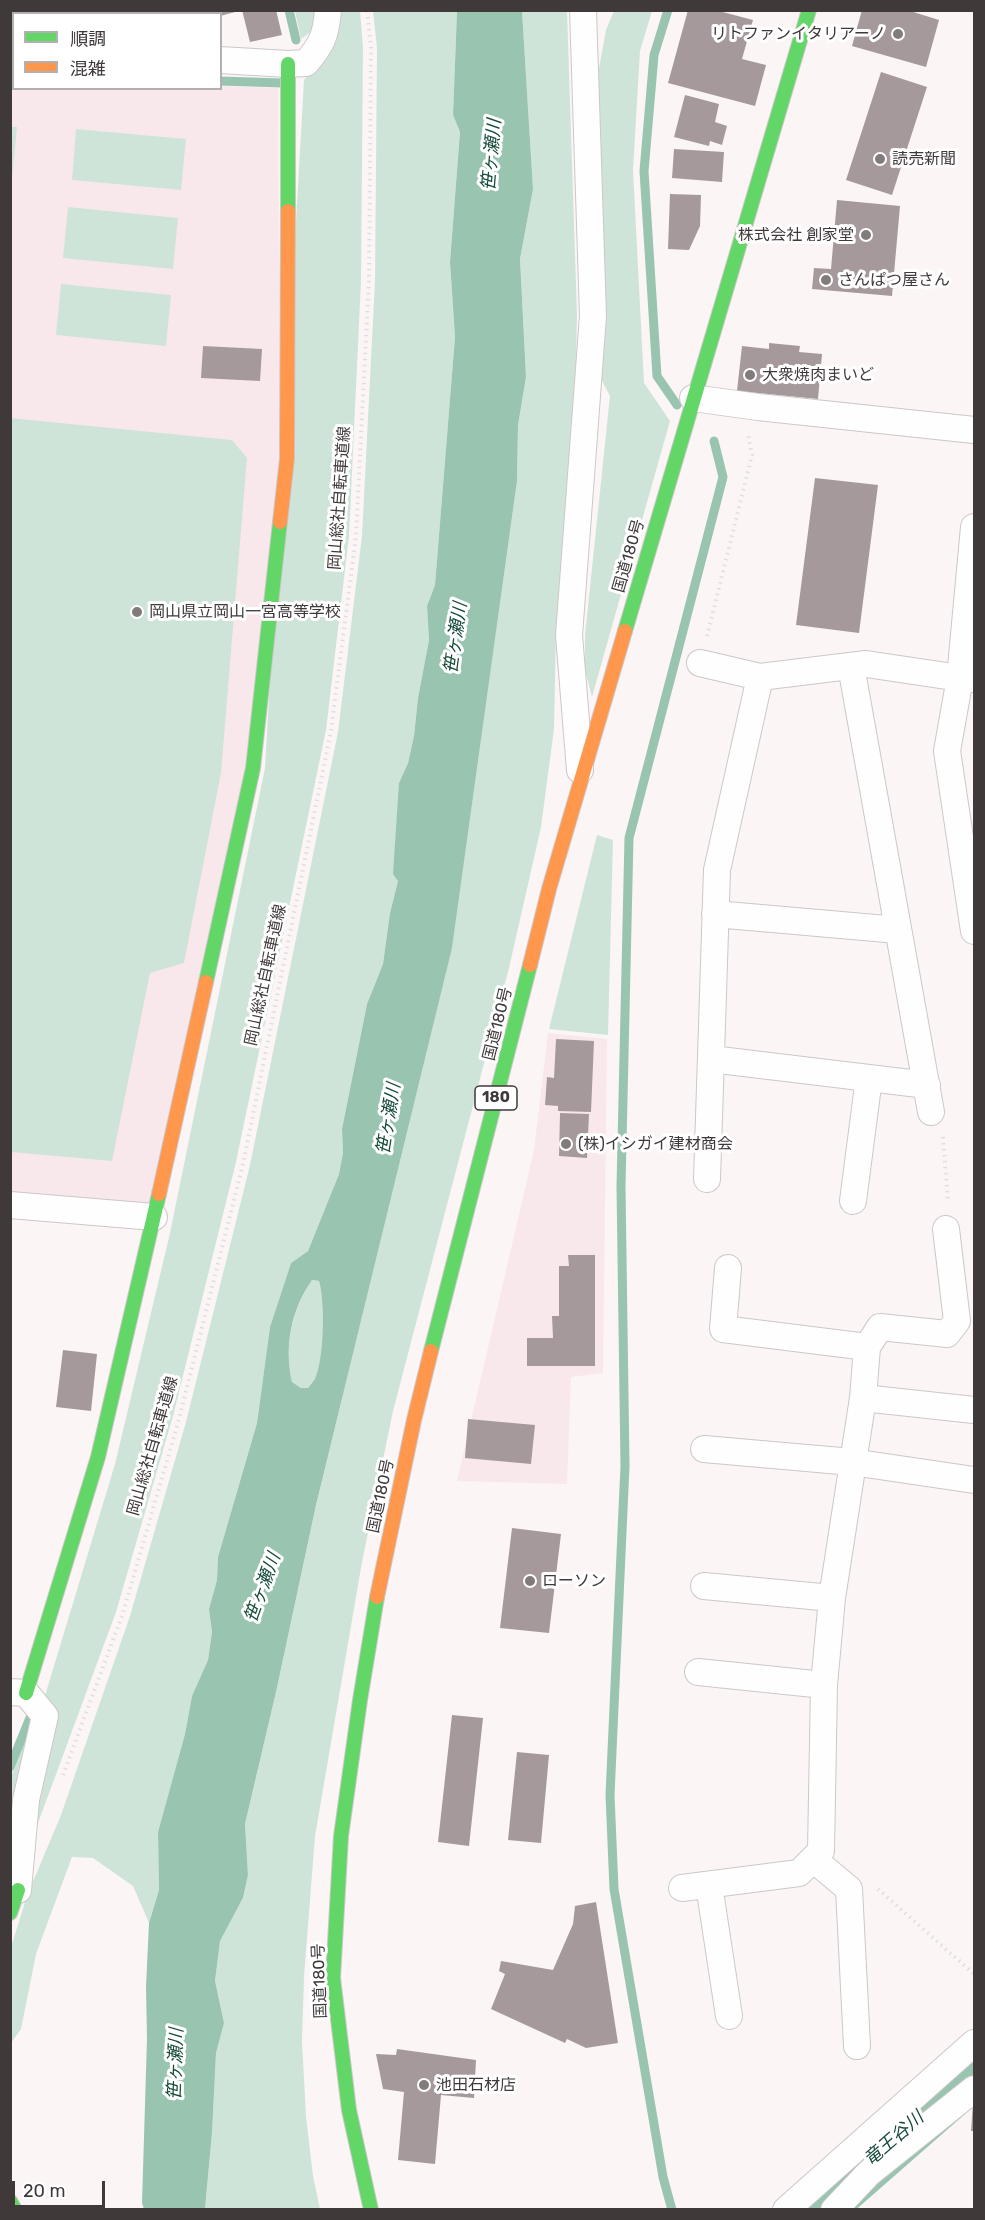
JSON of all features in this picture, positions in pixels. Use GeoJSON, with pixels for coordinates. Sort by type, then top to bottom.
{"type":"FeatureCollection","features":[{"type":"Feature","properties":{"kind":"main road","name":"国道180号"},"geometry":{"type":"LineString","coordinates":[[371,2210],[349,2110],[333,1978],[340,1836],[382,1569],[414,1420],[546,900],[809,10]]}},
{"type":"Feature","properties":{"kind":"main road"},"geometry":{"type":"LineString","coordinates":[[28,1700],[98,1457],[154,1217],[253,768],[287,459],[287,76]]}},
{"type":"Feature","properties":{"kind":"main road"},"geometry":{"type":"LineString","coordinates":[[10,2201],[15,2210]]}},
{"type":"Feature","properties":{"kind":"street"},"geometry":{"type":"LineString","coordinates":[[222,60],[287,76],[306,63],[320,47],[326,31],[328,10]]}},
{"type":"Feature","properties":{"kind":"street"},"geometry":{"type":"LineString","coordinates":[[581,779],[569,635],[593,316],[583,10]]}},
{"type":"Feature","properties":{"kind":"street"},"geometry":{"type":"LineString","coordinates":[[693,398],[975,430]]}},
{"type":"Feature","properties":{"kind":"street"},"geometry":{"type":"LineString","coordinates":[[975,527],[967,679],[947,752],[975,931]]}},
{"type":"Feature","properties":{"kind":"street"},"geometry":{"type":"LineString","coordinates":[[700,663],[760,677],[866,664],[967,679]]}},
{"type":"Feature","properties":{"kind":"street"},"geometry":{"type":"LineString","coordinates":[[852,666],[931,1112]]}},
{"type":"Feature","properties":{"kind":"street"},"geometry":{"type":"LineString","coordinates":[[707,1179],[717,870],[760,677]]}},
{"type":"Feature","properties":{"kind":"street"},"geometry":{"type":"LineString","coordinates":[[715,914],[898,930]]}},
{"type":"Feature","properties":{"kind":"street"},"geometry":{"type":"LineString","coordinates":[[711,1059],[927,1085]]}},
{"type":"Feature","properties":{"kind":"street"},"geometry":{"type":"LineString","coordinates":[[853,1201],[869,1078]]}},
{"type":"Feature","properties":{"kind":"street"},"geometry":{"type":"LineString","coordinates":[[10,1205],[154,1217]]}},
{"type":"Feature","properties":{"kind":"street"},"geometry":{"type":"LineString","coordinates":[[682,1888],[799,1873],[821,1851],[824,1685],[832,1598],[863,1398],[867,1347],[880,1327],[947,1334],[957,1322],[946,1229]]}},
{"type":"Feature","properties":{"kind":"street"},"geometry":{"type":"LineString","coordinates":[[728,1268],[723,1329],[867,1347]]}},
{"type":"Feature","properties":{"kind":"street"},"geometry":{"type":"LineString","coordinates":[[863,1398],[975,1410]]}},
{"type":"Feature","properties":{"kind":"street"},"geometry":{"type":"LineString","coordinates":[[704,1449],[852,1462],[975,1480]]}},
{"type":"Feature","properties":{"kind":"street"},"geometry":{"type":"LineString","coordinates":[[704,1586],[832,1598]]}},
{"type":"Feature","properties":{"kind":"street"},"geometry":{"type":"LineString","coordinates":[[698,1672],[824,1685]]}},
{"type":"Feature","properties":{"kind":"street"},"geometry":{"type":"LineString","coordinates":[[14,1902],[26,1800],[28,1700]]}},
{"type":"Feature","properties":{"kind":"street"},"geometry":{"type":"LineString","coordinates":[[813,1859],[849,1889],[857,2046]]}},
{"type":"Feature","properties":{"kind":"street"},"geometry":{"type":"LineString","coordinates":[[709,1885],[729,2016]]}},
{"type":"Feature","properties":{"kind":"street"},"geometry":{"type":"LineString","coordinates":[[786,2210],[975,2043]]}},
{"type":"Feature","properties":{"kind":"street"},"geometry":{"type":"LineString","coordinates":[[834,2210],[869,2174],[975,2089]]}},
{"type":"Feature","properties":{"kind":"path","name":"岡山総社自転車道線"},"geometry":{"type":"LineString","coordinates":[[62,1778],[123,1613],[184,1396],[243,1164],[331,731],[356,536],[369,281],[371,48],[367,10]]}},
{"type":"Feature","properties":{"kind":"path"},"geometry":{"type":"LineString","coordinates":[[700,663],[752,455],[743,405]]}},
{"type":"Feature","properties":{"kind":"path"},"geometry":{"type":"LineString","coordinates":[[931,1112],[942,1127],[949,1213],[946,1229]]}},
{"type":"Feature","properties":{"kind":"path"},"geometry":{"type":"LineString","coordinates":[[834,1877],[864,1877],[975,1974]]}},
{"type":"Feature","properties":{"kind":"shaded area"},"geometry":{"type":"Polygon","coordinates":[[[295,11],[317,11],[315,29],[301,39],[295,11]]]}},
{"type":"Feature","properties":{"kind":"shaded area"},"geometry":{"type":"Polygon","coordinates":[[[335,11],[360,11],[363,47],[361,281],[349,536],[326,730],[236,1162],[173,1416],[116,1612],[28,1850],[44,1699],[115,1464],[170,1233],[265,768],[304,80],[326,55],[335,11]]]}},
{"type":"Feature","properties":{"kind":"shaded area"},"geometry":{"type":"Polygon","coordinates":[[[373,11],[457,11],[453,115],[460,132],[450,262],[455,337],[435,585],[427,606],[429,640],[418,698],[414,736],[408,763],[399,783],[398,881],[390,913],[383,964],[367,1004],[342,1129],[343,1153],[339,1174],[308,1251],[291,1263],[270,1327],[257,1423],[218,1557],[217,1580],[209,1609],[212,1632],[208,1660],[192,1696],[185,1734],[158,1832],[159,1890],[149,1923],[133,1886],[93,1858],[72,1857],[36,1954],[21,2029],[11,2043],[11,1947],[27,1896],[61,1815],[130,1616],[186,1422],[250,1165],[338,732],[362,536],[375,281],[377,48],[373,11]]]}},
{"type":"Feature","properties":{"kind":"shaded area"},"geometry":{"type":"Polygon","coordinates":[[[522,11],[567,11],[577,315],[576,362],[556,629],[554,729],[541,827],[509,968],[393,1411],[362,1562],[315,1836],[304,1977],[302,2041],[306,2117],[313,2176],[320,2209],[205,2210],[216,2053],[224,2023],[215,1981],[220,1941],[243,1898],[248,1875],[245,1824],[316,1505],[452,947],[517,481],[518,425],[526,377],[520,259],[533,189],[522,11]]]}},
{"type":"Feature","properties":{"kind":"shaded area"},"geometry":{"type":"Polygon","coordinates":[[[614,11],[652,11],[640,51],[633,170],[644,383],[670,421],[592,697],[585,670],[585,635],[610,396],[601,379],[606,312],[596,85],[606,30],[614,11]]]}},
{"type":"Feature","properties":{"kind":"shaded area","name":"岡山県立岡山一宮高等学校"},"geometry":{"type":"Polygon","coordinates":[[[10,83],[12,83],[12,90],[222,90],[222,86],[278,88],[280,458],[247,766],[152,1206],[11,1194],[10,83]]]}},
{"type":"Feature","properties":{"kind":"shaded area"},"geometry":{"type":"Polygon","coordinates":[[[10,127],[17,127],[12,178],[10,178],[10,127]]]}},
{"type":"Feature","properties":{"kind":"shaded area"},"geometry":{"type":"Polygon","coordinates":[[[76,129],[186,139],[181,190],[72,180],[76,129]]]}},
{"type":"Feature","properties":{"kind":"shaded area"},"geometry":{"type":"Polygon","coordinates":[[[68,207],[178,218],[173,269],[63,258],[68,207]]]}},
{"type":"Feature","properties":{"kind":"shaded area"},"geometry":{"type":"Polygon","coordinates":[[[61,284],[171,295],[166,346],[56,335],[61,284]]]}},
{"type":"Feature","properties":{"kind":"shaded area"},"geometry":{"type":"Polygon","coordinates":[[[10,418],[232,440],[247,458],[221,773],[184,963],[150,973],[112,1161],[11,1152],[10,418]]]}},
{"type":"Feature","properties":{"kind":"shaded area"},"geometry":{"type":"Polygon","coordinates":[[[597,835],[613,840],[608,1035],[549,1029],[597,835]]]}},
{"type":"Feature","properties":{"kind":"shaded area"},"geometry":{"type":"Polygon","coordinates":[[[548,1033],[607,1039],[603,1373],[571,1377],[567,1484],[457,1481],[534,1150],[548,1033]]]}},
{"type":"Feature","properties":{"kind":"shaded area"},"geometry":{"type":"Polygon","coordinates":[[[312,1280],[319,1281],[321,1290],[322,1342],[319,1367],[315,1378],[308,1388],[301,1388],[292,1382],[289,1342],[294,1316],[312,1280]]]}},
{"type":"Feature","properties":{"kind":"shaded area"},"geometry":{"type":"Polygon","coordinates":[[[35,1722],[11,1885],[11,1777],[27,1735],[35,1722]]]}},
{"type":"Feature","properties":{"kind":"water","name":"笹ヶ瀬川"},"geometry":{"type":"Polygon","coordinates":[[[457,11],[522,11],[533,189],[520,259],[526,377],[518,425],[517,481],[452,948],[316,1505],[245,1824],[248,1875],[243,1898],[220,1941],[215,1981],[224,2023],[216,2053],[205,2209],[144,2209],[142,2203],[147,2039],[146,1987],[149,1923],[159,1890],[158,1832],[185,1734],[192,1696],[208,1660],[212,1632],[209,1609],[217,1580],[218,1557],[257,1423],[270,1327],[291,1263],[308,1251],[339,1174],[343,1153],[342,1129],[367,1004],[383,964],[390,913],[398,881],[393,874],[399,783],[408,763],[414,736],[418,698],[429,640],[427,606],[435,585],[455,337],[450,262],[460,132],[453,115],[457,11]],[[312,1280],[305,1292],[291,1329],[289,1355],[292,1382],[301,1388],[308,1388],[315,1379],[319,1367],[323,1315],[319,1281],[312,1280]]]}},
{"type":"Feature","properties":{"kind":"building"},"geometry":{"type":"Polygon","coordinates":[[[96,10],[133,10],[134,12],[96,12],[96,10]]]}},
{"type":"Feature","properties":{"kind":"building"},"geometry":{"type":"Polygon","coordinates":[[[138,10],[156,10],[156,12],[138,12],[138,10]]]}},
{"type":"Feature","properties":{"kind":"building"},"geometry":{"type":"Polygon","coordinates":[[[193,10],[239,11],[222,15],[222,12],[194,12],[193,10]]]}},
{"type":"Feature","properties":{"kind":"building"},"geometry":{"type":"Polygon","coordinates":[[[242,10],[276,10],[282,35],[250,42],[242,10]]]}},
{"type":"Feature","properties":{"kind":"building"},"geometry":{"type":"Polygon","coordinates":[[[688,10],[715,10],[753,20],[742,59],[766,65],[755,106],[668,83],[688,10]]]}},
{"type":"Feature","properties":{"kind":"building"},"geometry":{"type":"Polygon","coordinates":[[[862,10],[907,10],[939,20],[926,67],[852,46],[862,10]]]}},
{"type":"Feature","properties":{"kind":"building"},"geometry":{"type":"Polygon","coordinates":[[[881,72],[927,87],[892,195],[846,180],[881,72]]]}},
{"type":"Feature","properties":{"kind":"building"},"geometry":{"type":"Polygon","coordinates":[[[685,95],[719,104],[715,122],[727,126],[722,145],[710,141],[709,146],[674,137],[685,95]]]}},
{"type":"Feature","properties":{"kind":"building"},"geometry":{"type":"Polygon","coordinates":[[[674,149],[724,152],[722,182],[672,178],[674,149]]]}},
{"type":"Feature","properties":{"kind":"building"},"geometry":{"type":"Polygon","coordinates":[[[670,194],[701,195],[700,226],[689,250],[668,249],[670,194]]]}},
{"type":"Feature","properties":{"kind":"building"},"geometry":{"type":"Polygon","coordinates":[[[837,200],[900,206],[892,296],[812,289],[814,268],[831,269],[837,200]]]}},
{"type":"Feature","properties":{"kind":"building"},"geometry":{"type":"Polygon","coordinates":[[[769,343],[800,346],[799,352],[822,354],[818,399],[737,391],[742,346],[769,349],[769,343]]]}},
{"type":"Feature","properties":{"kind":"building"},"geometry":{"type":"Polygon","coordinates":[[[203,346],[262,349],[260,381],[201,378],[203,346]]]}},
{"type":"Feature","properties":{"kind":"building"},"geometry":{"type":"Polygon","coordinates":[[[815,478],[878,485],[859,633],[796,625],[815,478]]]}},
{"type":"Feature","properties":{"kind":"building"},"geometry":{"type":"Polygon","coordinates":[[[556,1039],[594,1041],[591,1112],[558,1111],[558,1106],[545,1105],[547,1077],[554,1078],[556,1039]]]}},
{"type":"Feature","properties":{"kind":"building"},"geometry":{"type":"Polygon","coordinates":[[[560,1113],[589,1114],[587,1158],[559,1156],[560,1113]]]}},
{"type":"Feature","properties":{"kind":"building"},"geometry":{"type":"Polygon","coordinates":[[[568,1255],[595,1255],[595,1366],[527,1366],[527,1338],[553,1338],[552,1316],[559,1316],[559,1266],[569,1266],[568,1255]]]}},
{"type":"Feature","properties":{"kind":"building"},"geometry":{"type":"Polygon","coordinates":[[[63,1350],[97,1354],[91,1411],[56,1407],[63,1350]]]}},
{"type":"Feature","properties":{"kind":"building"},"geometry":{"type":"Polygon","coordinates":[[[468,1419],[535,1425],[531,1464],[465,1458],[468,1419]]]}},
{"type":"Feature","properties":{"kind":"building","name":"ローソン"},"geometry":{"type":"Polygon","coordinates":[[[512,1528],[561,1534],[549,1633],[500,1628],[512,1528]]]}},
{"type":"Feature","properties":{"kind":"building"},"geometry":{"type":"Polygon","coordinates":[[[452,1715],[483,1718],[469,1846],[438,1842],[452,1715]]]}},
{"type":"Feature","properties":{"kind":"building"},"geometry":{"type":"Polygon","coordinates":[[[517,1752],[549,1755],[541,1843],[508,1840],[517,1752]]]}},
{"type":"Feature","properties":{"kind":"building"},"geometry":{"type":"Polygon","coordinates":[[[596,1902],[618,2043],[586,2048],[567,2039],[565,2043],[491,2009],[505,1974],[499,1971],[501,1961],[553,1970],[573,1924],[575,1906],[596,1902]]]}},
{"type":"Feature","properties":{"kind":"building"},"geometry":{"type":"Polygon","coordinates":[[[397,2049],[476,2060],[474,2098],[441,2095],[435,2164],[398,2160],[404,2092],[383,2089],[376,2054],[396,2055],[397,2049]]]}},
{"type":"Feature","properties":{"kind":"building"},"geometry":{"type":"Polygon","coordinates":[[[973,2103],[974,2131],[971,2131],[973,2103]]]}},
{"type":"Feature","properties":{"kind":"waterway"},"geometry":{"type":"LineString","coordinates":[[289,10],[296,40]]}},
{"type":"Feature","properties":{"kind":"waterway"},"geometry":{"type":"LineString","coordinates":[[668,10],[654,55],[644,171],[657,376],[677,405]]}},
{"type":"Feature","properties":{"kind":"waterway"},"geometry":{"type":"LineString","coordinates":[[222,81],[282,83]]}},
{"type":"Feature","properties":{"kind":"waterway"},"geometry":{"type":"LineString","coordinates":[[672,2210],[663,2177],[614,1889],[610,1795],[625,1466],[621,1186],[629,838],[723,477],[714,441]]}},
{"type":"Feature","properties":{"kind":"waterway"},"geometry":{"type":"LineString","coordinates":[[10,1767],[34,1708]]}},
{"type":"Feature","properties":{"kind":"waterway","name":"竜王谷川"},"geometry":{"type":"LineString","coordinates":[[813,2210],[974,2069]]}},
{"type":"Feature","properties":{"kind":"traffic: fast"},"geometry":{"type":"LineString","coordinates":[[625,631],[809,10]]}},
{"type":"Feature","properties":{"kind":"traffic: fast"},"geometry":{"type":"LineString","coordinates":[[288,64],[288,211]]}},
{"type":"Feature","properties":{"kind":"traffic: fast"},"geometry":{"type":"LineString","coordinates":[[206,982],[253,768],[280,522]]}},
{"type":"Feature","properties":{"kind":"traffic: fast"},"geometry":{"type":"LineString","coordinates":[[431,1351],[530,965]]}},
{"type":"Feature","properties":{"kind":"traffic: fast"},"geometry":{"type":"LineString","coordinates":[[26,1693],[98,1457],[159,1194]]}},
{"type":"Feature","properties":{"kind":"traffic: fast"},"geometry":{"type":"LineString","coordinates":[[371,2210],[349,2110],[333,1978],[341,1836],[377,1597]]}},
{"type":"Feature","properties":{"kind":"traffic: fast"},"geometry":{"type":"LineString","coordinates":[[10,1913],[18,1890]]}},
{"type":"Feature","properties":{"kind":"traffic: fast"},"geometry":{"type":"LineString","coordinates":[[10,2201],[15,2210]]}},
{"type":"Feature","properties":{"kind":"traffic: slow"},"geometry":{"type":"LineString","coordinates":[[280,522],[287,459],[288,211]]}},
{"type":"Feature","properties":{"kind":"traffic: slow"},"geometry":{"type":"LineString","coordinates":[[530,965],[549,889],[625,631]]}},
{"type":"Feature","properties":{"kind":"traffic: slow"},"geometry":{"type":"LineString","coordinates":[[159,1194],[206,982]]}},
{"type":"Feature","properties":{"kind":"traffic: slow"},"geometry":{"type":"LineString","coordinates":[[377,1597],[414,1420],[431,1351]]}},
{"type":"Feature","properties":{"kind":"place","name":"リトファンイタリアーノ"},"geometry":{"type":"Point","coordinates":[898,34]}},
{"type":"Feature","properties":{"kind":"place","name":"読売新聞"},"geometry":{"type":"Point","coordinates":[880,159]}},
{"type":"Feature","properties":{"kind":"place","name":"株式会社 創家堂"},"geometry":{"type":"Point","coordinates":[866,235]}},
{"type":"Feature","properties":{"kind":"place","name":"さんぱつ屋さん"},"geometry":{"type":"Point","coordinates":[826,280]}},
{"type":"Feature","properties":{"kind":"place","name":"大衆焼肉まいど"},"geometry":{"type":"Point","coordinates":[750,375]}},
{"type":"Feature","properties":{"kind":"place","name":"岡山県立岡山一宮高等学校"},"geometry":{"type":"Point","coordinates":[137,612]}},
{"type":"Feature","properties":{"kind":"place","name":"(株)イシガイ建材商会"},"geometry":{"type":"Point","coordinates":[566,1144]}},
{"type":"Feature","properties":{"kind":"place","name":"ローソン"},"geometry":{"type":"Point","coordinates":[530,1581]}},
{"type":"Feature","properties":{"kind":"place","name":"池田石材店"},"geometry":{"type":"Point","coordinates":[424,2085]}}]}
